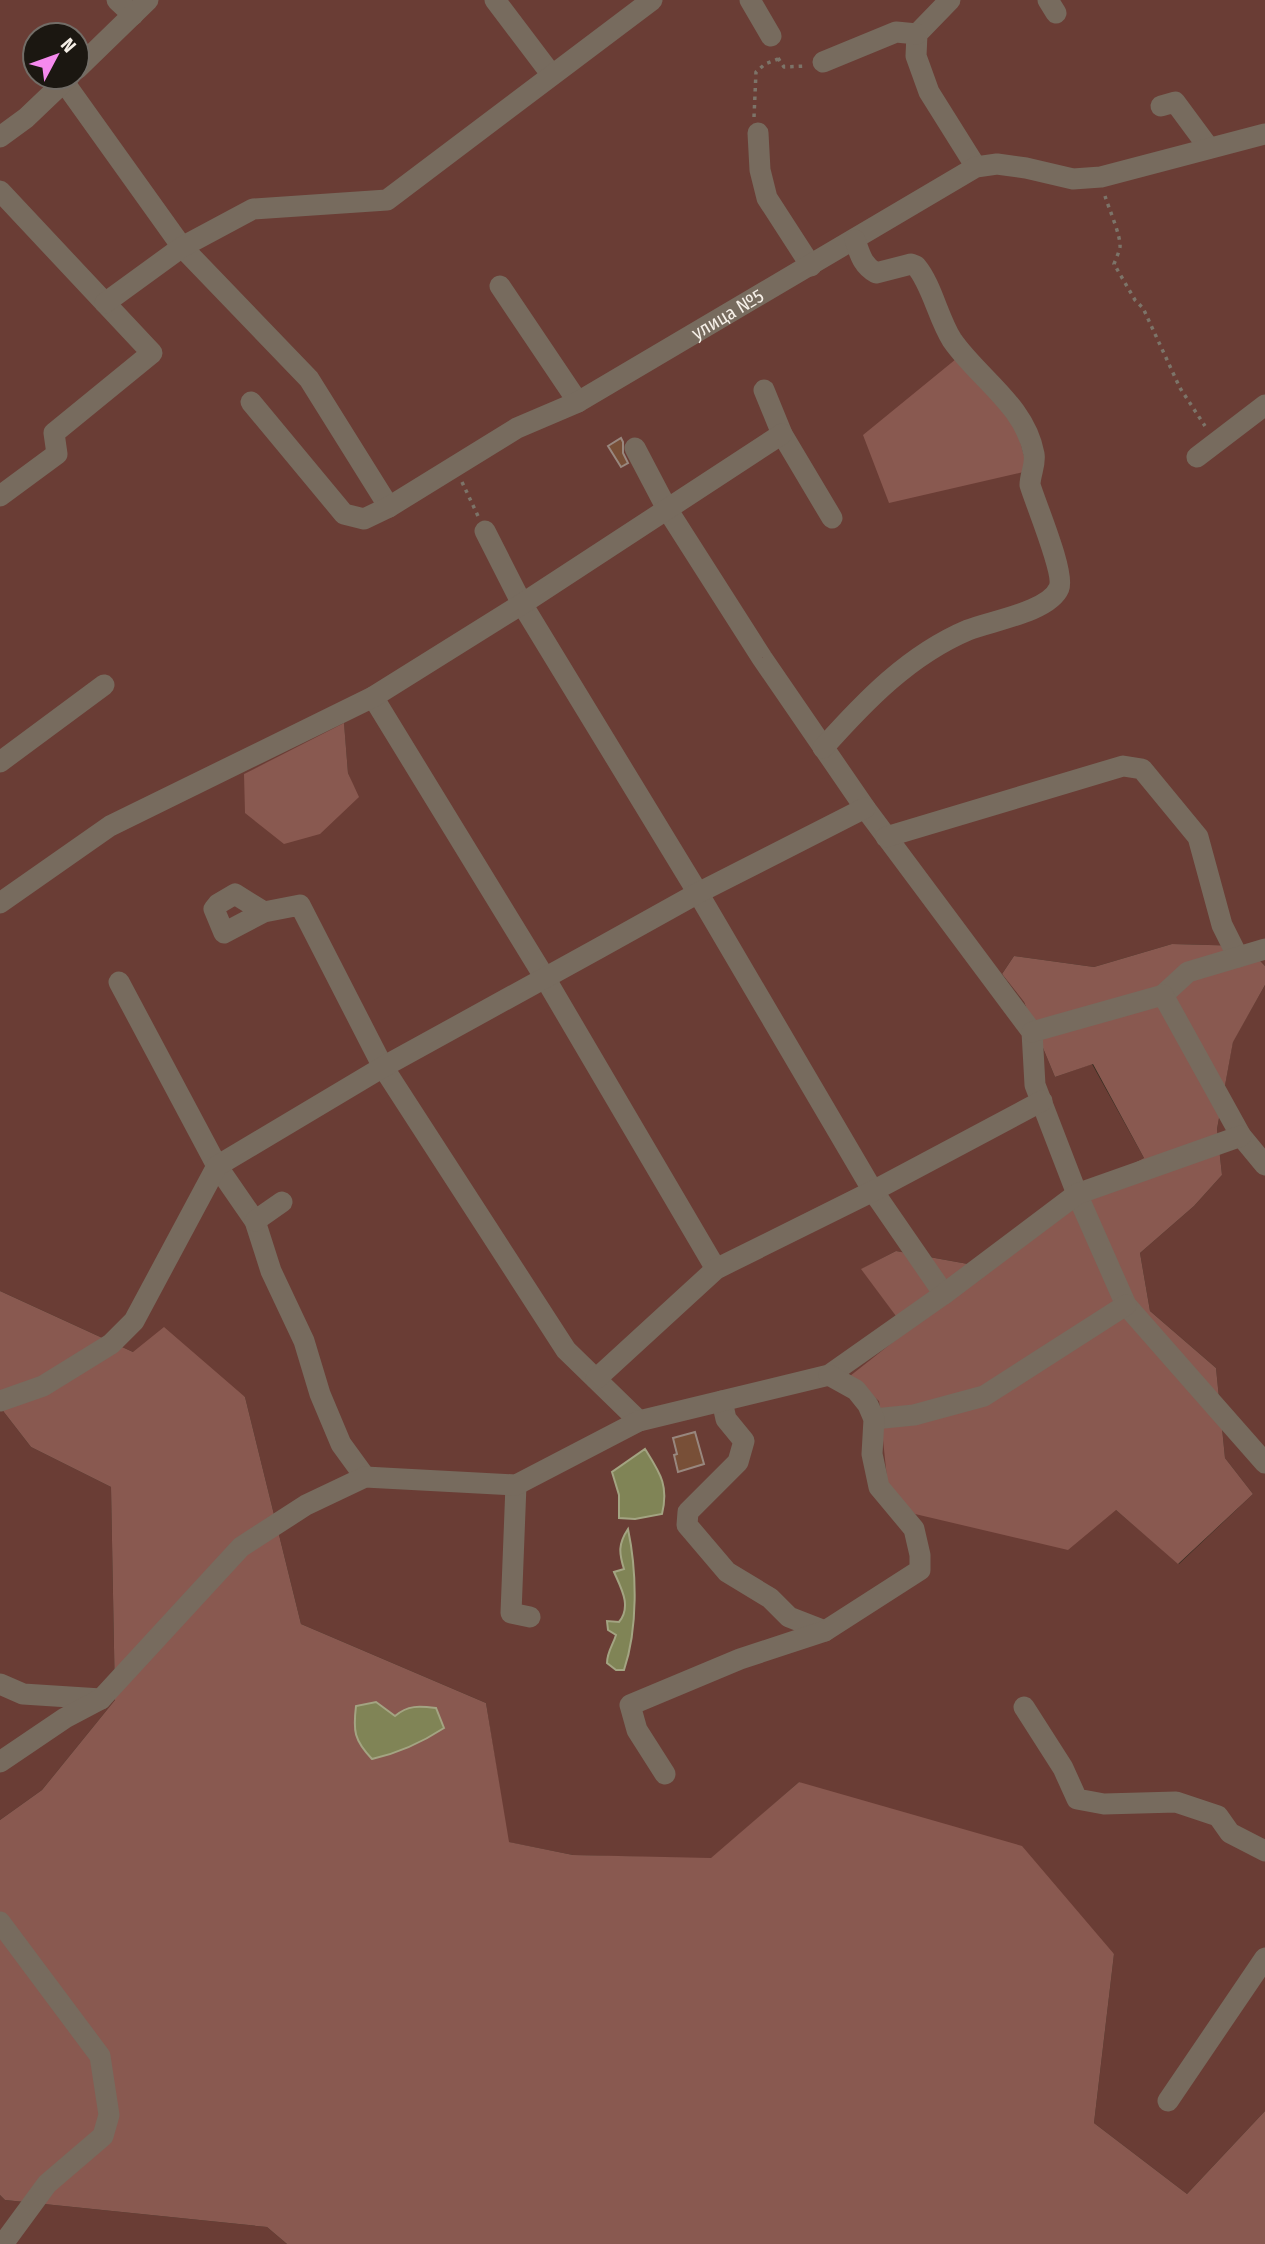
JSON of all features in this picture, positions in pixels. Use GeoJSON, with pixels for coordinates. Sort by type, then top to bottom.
{"type":"FeatureCollection","features":[{"type":"Feature","properties":{"kind":"street"},"geometry":{"type":"LineString","coordinates":[[495,0],[551,74]]}},
{"type":"Feature","properties":{"kind":"street"},"geometry":{"type":"LineString","coordinates":[[105,303],[182,247],[253,209],[387,200],[652,0]]}},
{"type":"Feature","properties":{"kind":"street"},"geometry":{"type":"LineString","coordinates":[[750,0],[771,36]]}},
{"type":"Feature","properties":{"kind":"street"},"geometry":{"type":"LineString","coordinates":[[950,0],[917,34],[916,56],[929,92],[976,167]]}},
{"type":"Feature","properties":{"kind":"street"},"geometry":{"type":"LineString","coordinates":[[91,52],[133,5]]}},
{"type":"Feature","properties":{"kind":"street"},"geometry":{"type":"LineString","coordinates":[[823,62],[897,32],[917,34]]}},
{"type":"Feature","properties":{"kind":"street"},"geometry":{"type":"LineString","coordinates":[[0,137],[26,118],[54,91]]}},
{"type":"Feature","properties":{"kind":"street"},"geometry":{"type":"LineString","coordinates":[[80,91],[182,247],[309,379],[389,507]]}},
{"type":"Feature","properties":{"kind":"street"},"geometry":{"type":"LineString","coordinates":[[1161,106],[1175,102],[1209,148]]}},
{"type":"Feature","properties":{"kind":"street"},"geometry":{"type":"LineString","coordinates":[[758,133],[760,170],[768,198],[811,266]]}},
{"type":"Feature","properties":{"kind":"street","name":"улица №5"},"geometry":{"type":"LineString","coordinates":[[251,402],[344,514],[364,519],[389,507],[517,428],[578,401],[976,167],[997,164],[1026,167],[1073,179],[1101,177],[1265,134]]}},
{"type":"Feature","properties":{"kind":"street"},"geometry":{"type":"LineString","coordinates":[[0,191],[152,353],[54,433],[57,454],[0,496]]}},
{"type":"Feature","properties":{"kind":"street"},"geometry":{"type":"LineString","coordinates":[[823,748],[853,714],[914,660],[946,640],[971,629],[1044,603],[1059,588],[1060,580],[1031,485],[1030,478],[1035,461],[1028,432],[991,382],[953,340],[916,266],[911,264],[876,273],[863,262],[855,240]]}},
{"type":"Feature","properties":{"kind":"street"},"geometry":{"type":"LineString","coordinates":[[500,286],[578,401]]}},
{"type":"Feature","properties":{"kind":"street"},"geometry":{"type":"LineString","coordinates":[[764,390],[782,435],[832,518]]}},
{"type":"Feature","properties":{"kind":"street"},"geometry":{"type":"LineString","coordinates":[[1197,457],[1265,405]]}},
{"type":"Feature","properties":{"kind":"street"},"geometry":{"type":"LineString","coordinates":[[0,903],[110,826],[373,697],[782,435]]}},
{"type":"Feature","properties":{"kind":"street"},"geometry":{"type":"LineString","coordinates":[[635,448],[667,509],[823,748],[1032,1032],[1035,1085],[1077,1194],[1126,1305],[1265,1462]]}},
{"type":"Feature","properties":{"kind":"street"},"geometry":{"type":"LineString","coordinates":[[485,531],[522,604],[698,893],[873,1191],[944,1294]]}},
{"type":"Feature","properties":{"kind":"street"},"geometry":{"type":"LineString","coordinates":[[0,762],[104,685]]}},
{"type":"Feature","properties":{"kind":"street"},"geometry":{"type":"LineString","coordinates":[[373,697],[545,978],[716,1269]]}},
{"type":"Feature","properties":{"kind":"street"},"geometry":{"type":"LineString","coordinates":[[886,837],[1123,765],[1142,769],[1198,837],[1222,925],[1238,957]]}},
{"type":"Feature","properties":{"kind":"street"},"geometry":{"type":"LineString","coordinates":[[0,1401],[43,1386],[111,1344],[134,1321],[217,1166],[383,1067],[698,893],[865,808]]}},
{"type":"Feature","properties":{"kind":"street"},"geometry":{"type":"LineString","coordinates":[[264,912],[300,905],[383,1067],[566,1350],[639,1421]]}},
{"type":"Feature","properties":{"kind":"street"},"geometry":{"type":"LineString","coordinates":[[1032,1032],[1163,995],[1188,972],[1265,949]]}},
{"type":"Feature","properties":{"kind":"street"},"geometry":{"type":"LineString","coordinates":[[119,982],[217,1166],[255,1221],[271,1271],[304,1341],[320,1394],[341,1444],[365,1477]]}},
{"type":"Feature","properties":{"kind":"street"},"geometry":{"type":"LineString","coordinates":[[1163,995],[1241,1136],[1265,1165]]}},
{"type":"Feature","properties":{"kind":"street"},"geometry":{"type":"LineString","coordinates":[[596,1379],[716,1269],[873,1191],[1042,1101]]}},
{"type":"Feature","properties":{"kind":"street"},"geometry":{"type":"LineString","coordinates":[[0,1762],[65,1718],[101,1699],[240,1548],[306,1505],[365,1477],[516,1485],[639,1421],[829,1375],[944,1294],[1077,1194],[1241,1136]]}},
{"type":"Feature","properties":{"kind":"street"},"geometry":{"type":"LineString","coordinates":[[255,1221],[282,1202]]}},
{"type":"Feature","properties":{"kind":"street"},"geometry":{"type":"LineString","coordinates":[[874,1419],[914,1415],[984,1396],[1126,1305]]}},
{"type":"Feature","properties":{"kind":"street"},"geometry":{"type":"LineString","coordinates":[[665,1774],[638,1730],[629,1705],[740,1659],[825,1631],[920,1570],[920,1555],[914,1529],[879,1487],[872,1454],[874,1419],[868,1405],[856,1390],[829,1375]]}},
{"type":"Feature","properties":{"kind":"street"},"geometry":{"type":"LineString","coordinates":[[722,1401],[726,1419],[744,1441],[738,1462],[688,1511],[687,1525],[727,1572],[770,1598],[789,1617],[825,1631]]}},
{"type":"Feature","properties":{"kind":"street"},"geometry":{"type":"LineString","coordinates":[[516,1485],[511,1613],[530,1618]]}},
{"type":"Feature","properties":{"kind":"street"},"geometry":{"type":"LineString","coordinates":[[0,1684],[23,1694],[101,1699]]}},
{"type":"Feature","properties":{"kind":"street"},"geometry":{"type":"LineString","coordinates":[[1024,1707],[1063,1768],[1077,1799],[1104,1804],[1176,1802],[1218,1816],[1230,1833],[1265,1851]]}},
{"type":"Feature","properties":{"kind":"street"},"geometry":{"type":"LineString","coordinates":[[0,1922],[100,2056],[109,2115],[103,2136],[47,2184],[3,2240]]}},
{"type":"Feature","properties":{"kind":"street"},"geometry":{"type":"LineString","coordinates":[[1168,2101],[1265,1958]]}},
{"type":"Feature","properties":{"kind":"path"},"geometry":{"type":"LineString","coordinates":[[771,36],[779,59],[785,67],[823,62]]}},
{"type":"Feature","properties":{"kind":"path"},"geometry":{"type":"LineString","coordinates":[[758,133],[753,104],[756,72],[765,64],[779,59]]}},
{"type":"Feature","properties":{"kind":"path"},"geometry":{"type":"LineString","coordinates":[[1101,177],[1113,222],[1119,233],[1120,246],[1114,264],[1149,319],[1180,388],[1218,441]]}},
{"type":"Feature","properties":{"kind":"path"},"geometry":{"type":"LineString","coordinates":[[455,466],[485,531]]}},
{"type":"Feature","properties":{"kind":"shaded area"},"geometry":{"type":"Polygon","coordinates":[[[0,0],[1265,0],[1265,966],[1246,946],[1172,944],[1094,967],[1014,956],[1002,974],[1024,1002],[1055,1077],[1092,1064],[1144,1158],[1051,1204],[968,1264],[896,1251],[862,1269],[907,1331],[879,1401],[884,1432],[1116,1510],[1179,1564],[1253,1494],[1225,1458],[1216,1368],[1150,1311],[1140,1253],[1194,1206],[1222,1175],[1217,1129],[1233,1041],[1265,985],[1265,2111],[1187,2194],[1094,2123],[1114,1954],[799,1782],[711,1859],[573,1855],[508,1842],[486,1703],[301,1624],[245,1397],[133,1352],[0,1291],[0,0]],[[344,724],[245,774],[358,798],[348,773],[344,724]]]}},
{"type":"Feature","properties":{"kind":"shaded area"},"geometry":{"type":"Polygon","coordinates":[[[956,359],[1015,422],[1028,471],[889,503],[863,435],[956,359]]]}},
{"type":"Feature","properties":{"kind":"shaded area"},"geometry":{"type":"Polygon","coordinates":[[[344,723],[348,773],[359,797],[320,834],[284,844],[245,813],[244,774],[344,723]]]}},
{"type":"Feature","properties":{"kind":"shaded area"},"geometry":{"type":"Polygon","coordinates":[[[1172,944],[1246,946],[1265,966],[1265,985],[1233,1042],[1217,1129],[1222,1175],[1194,1206],[1140,1253],[1150,1311],[1216,1368],[1225,1458],[1253,1494],[1178,1564],[1116,1510],[1068,1550],[915,1514],[888,1488],[879,1401],[850,1376],[907,1331],[861,1269],[896,1251],[968,1264],[1051,1204],[1144,1158],[1093,1064],[1055,1077],[1024,1002],[1002,974],[1014,956],[1094,967],[1172,944]]]}},
{"type":"Feature","properties":{"kind":"shaded area"},"geometry":{"type":"Polygon","coordinates":[[[0,1291],[133,1352],[164,1327],[245,1397],[301,1624],[486,1703],[509,1842],[573,1855],[711,1858],[799,1782],[1022,1846],[1114,1954],[1094,2123],[1187,2194],[1265,2111],[1265,2244],[287,2244],[267,2227],[5,2200],[0,2195],[0,1820],[42,1790],[115,1700],[111,1487],[31,1447],[0,1407],[0,1291]]]}},
{"type":"Feature","properties":{"kind":"shaded area"},"geometry":{"type":"Polygon","coordinates":[[[0,1407],[31,1447],[111,1487],[115,1700],[42,1790],[0,1820],[0,1407]]]}},
{"type":"Feature","properties":{"kind":"shaded area"},"geometry":{"type":"Polygon","coordinates":[[[645,1449],[664,1487],[662,1514],[635,1519],[619,1518],[619,1495],[612,1472],[645,1449]]]}},
{"type":"Feature","properties":{"kind":"shaded area"},"geometry":{"type":"Polygon","coordinates":[[[628,1529],[633,1563],[634,1618],[624,1670],[616,1670],[607,1663],[616,1635],[608,1630],[607,1621],[619,1622],[625,1610],[624,1597],[614,1572],[624,1569],[620,1549],[628,1529]]]}},
{"type":"Feature","properties":{"kind":"shaded area"},"geometry":{"type":"Polygon","coordinates":[[[376,1702],[395,1716],[414,1707],[436,1708],[444,1728],[410,1747],[372,1759],[358,1740],[355,1715],[356,1706],[376,1702]]]}},
{"type":"Feature","properties":{"kind":"shaded area"},"geometry":{"type":"Polygon","coordinates":[[[0,2195],[5,2200],[267,2227],[287,2244],[0,2244],[0,2195]]]}},
{"type":"Feature","properties":{"kind":"building"},"geometry":{"type":"Polygon","coordinates":[[[621,438],[623,453],[628,463],[621,467],[608,446],[621,438]]]}},
{"type":"Feature","properties":{"kind":"building"},"geometry":{"type":"Polygon","coordinates":[[[695,1432],[704,1464],[678,1472],[673,1438],[695,1432]]]}}]}
